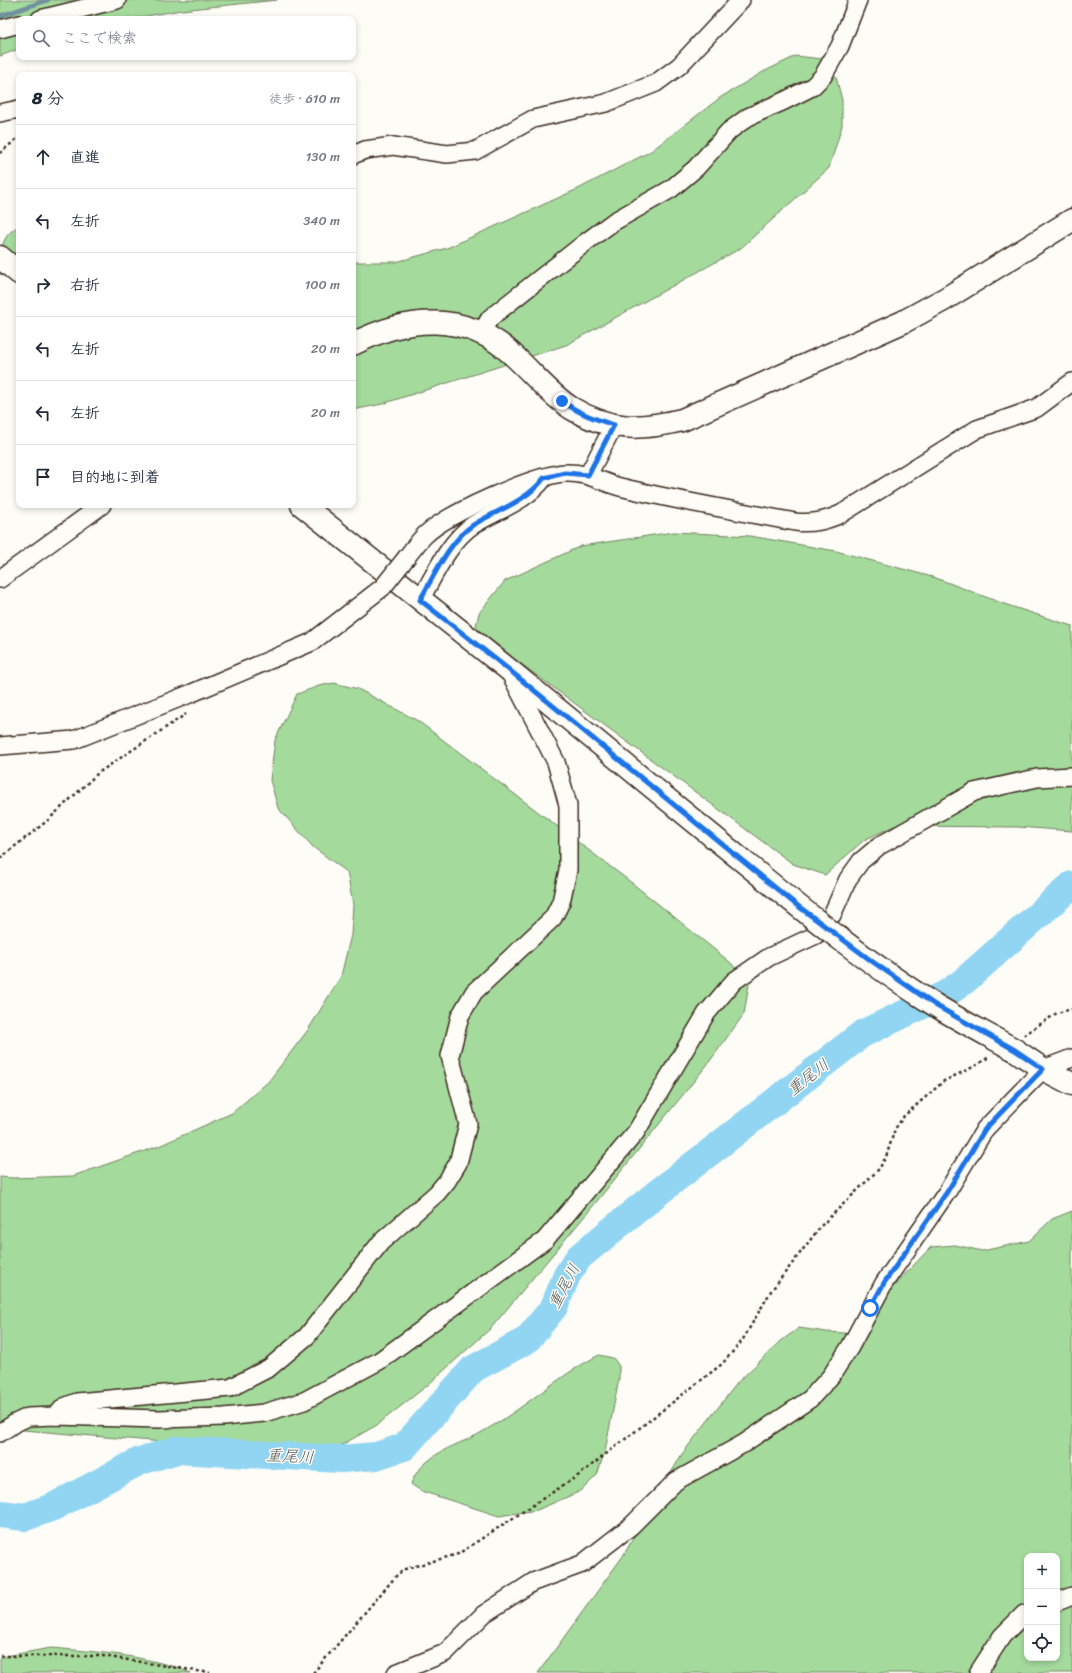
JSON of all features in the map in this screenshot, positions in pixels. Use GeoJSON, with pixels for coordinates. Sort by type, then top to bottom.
{"type":"FeatureCollection","features":[{"type":"Feature","properties":{"kind":"street"},"geometry":{"type":"LineString","coordinates":[[52,16],[116,0]]}},
{"type":"Feature","properties":{"kind":"street"},"geometry":{"type":"LineString","coordinates":[[356,153],[365,150],[393,146],[448,154],[475,151],[533,119],[606,103],[656,83],[679,66],[741,0]]}},
{"type":"Feature","properties":{"kind":"street"},"geometry":{"type":"LineString","coordinates":[[481,333],[490,318],[586,242],[613,222],[671,189],[696,168],[729,131],[748,117],[784,102],[812,87],[823,76],[840,46],[858,0]]}},
{"type":"Feature","properties":{"kind":"street"},"geometry":{"type":"LineString","coordinates":[[0,29],[16,25]]}},
{"type":"Feature","properties":{"kind":"street"},"geometry":{"type":"LineString","coordinates":[[0,113],[16,110]]}},
{"type":"Feature","properties":{"kind":"street"},"geometry":{"type":"LineString","coordinates":[[356,342],[369,335],[400,326],[428,321],[452,324],[473,329],[494,340],[512,354],[554,394],[571,407],[591,418],[614,425],[637,428],[659,425],[682,420],[903,322],[945,299],[1072,220]]}},
{"type":"Feature","properties":{"kind":"street"},"geometry":{"type":"LineString","coordinates":[[0,257],[16,270]]}},
{"type":"Feature","properties":{"kind":"street"},"geometry":{"type":"LineString","coordinates":[[0,746],[74,740],[192,693],[312,642],[383,587],[426,534],[449,518],[484,500],[525,482],[565,473],[588,475],[619,487],[795,522],[809,523],[825,521],[841,514],[977,429],[1037,408],[1072,382]]}},
{"type":"Feature","properties":{"kind":"street"},"geometry":{"type":"LineString","coordinates":[[588,475],[614,425]]}},
{"type":"Feature","properties":{"kind":"street"},"geometry":{"type":"LineString","coordinates":[[420,600],[451,547],[472,526],[526,496],[538,486],[544,478]]}},
{"type":"Feature","properties":{"kind":"street"},"geometry":{"type":"LineString","coordinates":[[0,579],[98,508]]}},
{"type":"Feature","properties":{"kind":"street"},"geometry":{"type":"LineString","coordinates":[[306,508],[508,669],[794,903],[873,962],[935,1005],[1009,1047],[1043,1069],[1072,1084]]}},
{"type":"Feature","properties":{"kind":"street"},"geometry":{"type":"LineString","coordinates":[[56,1416],[64,1407],[77,1402],[230,1388],[269,1368],[307,1336],[381,1242],[437,1193],[447,1181],[458,1163],[468,1124],[450,1056],[460,1016],[474,992],[553,918],[561,902],[568,870],[568,805],[556,762],[508,669]]}},
{"type":"Feature","properties":{"kind":"street"},"geometry":{"type":"LineString","coordinates":[[0,1433],[15,1423],[28,1417],[56,1416],[159,1419],[224,1417],[264,1413],[304,1401],[379,1361],[545,1240],[636,1132],[706,1014],[734,981],[768,957],[816,935],[832,915],[848,879],[861,862],[878,846],[974,792],[1037,778],[1072,776]]}},
{"type":"Feature","properties":{"kind":"street"},"geometry":{"type":"LineString","coordinates":[[396,1673],[445,1653],[484,1614],[533,1582],[582,1564],[631,1526],[676,1481],[743,1444],[810,1399],[831,1376],[850,1347],[884,1283],[947,1192],[985,1129],[1043,1069],[1072,1058]]}},
{"type":"Feature","properties":{"kind":"street"},"geometry":{"type":"LineString","coordinates":[[1060,1601],[1072,1596]]}},
{"type":"Feature","properties":{"kind":"street"},"geometry":{"type":"LineString","coordinates":[[978,1673],[1002,1636],[1024,1614]]}},
{"type":"Feature","properties":{"kind":"path"},"geometry":{"type":"LineString","coordinates":[[0,152],[16,139]]}},
{"type":"Feature","properties":{"kind":"path"},"geometry":{"type":"LineString","coordinates":[[0,858],[47,821],[98,773],[189,712]]}},
{"type":"Feature","properties":{"kind":"path"},"geometry":{"type":"LineString","coordinates":[[313,1673],[397,1575],[405,1569],[458,1554],[578,1474],[722,1364],[742,1341],[771,1291],[816,1231],[879,1169],[886,1157],[895,1129],[904,1116],[944,1081],[1009,1047],[1057,1013],[1072,1009]]}},
{"type":"Feature","properties":{"kind":"path"},"geometry":{"type":"LineString","coordinates":[[0,1656],[103,1656],[210,1673]]}},
{"type":"Feature","properties":{"kind":"green space"},"geometry":{"type":"Polygon","coordinates":[[[0,0],[277,0],[181,10],[147,16],[16,16],[16,50],[0,56],[0,0]]]}},
{"type":"Feature","properties":{"kind":"green space"},"geometry":{"type":"Polygon","coordinates":[[[796,56],[822,59],[836,77],[842,100],[842,126],[829,168],[741,248],[566,345],[382,404],[356,409],[356,262],[396,262],[447,248],[580,188],[651,151],[721,97],[763,72],[796,56]]]}},
{"type":"Feature","properties":{"kind":"green space"},"geometry":{"type":"Polygon","coordinates":[[[16,228],[16,282],[0,274],[2,246],[8,235],[16,228]]]}},
{"type":"Feature","properties":{"kind":"green space"},"geometry":{"type":"Polygon","coordinates":[[[674,532],[750,536],[836,551],[936,578],[1004,604],[1072,626],[1072,831],[1018,827],[894,826],[864,840],[825,875],[793,864],[475,630],[479,613],[505,581],[581,546],[674,532]]]}},
{"type":"Feature","properties":{"kind":"green space"},"geometry":{"type":"Polygon","coordinates":[[[334,683],[358,689],[418,721],[632,883],[731,963],[749,984],[744,1014],[707,1065],[589,1211],[491,1328],[429,1384],[377,1425],[338,1447],[280,1452],[0,1428],[0,1177],[73,1176],[159,1146],[232,1113],[268,1082],[308,1030],[341,976],[351,935],[353,905],[347,872],[313,847],[278,808],[270,780],[275,740],[297,694],[319,686],[334,683]]]}},
{"type":"Feature","properties":{"kind":"green space"},"geometry":{"type":"Polygon","coordinates":[[[1072,1211],[1072,1673],[538,1673],[623,1556],[682,1454],[738,1382],[781,1341],[799,1328],[845,1333],[860,1327],[875,1318],[891,1289],[931,1247],[955,1245],[982,1251],[1029,1241],[1052,1219],[1072,1211]]]}},
{"type":"Feature","properties":{"kind":"green space"},"geometry":{"type":"Polygon","coordinates":[[[599,1355],[613,1358],[619,1366],[619,1379],[605,1451],[597,1475],[581,1491],[537,1510],[499,1516],[421,1491],[411,1484],[418,1471],[424,1464],[436,1455],[447,1448],[476,1435],[512,1414],[569,1373],[599,1355]]]}},
{"type":"Feature","properties":{"kind":"green space"},"geometry":{"type":"Polygon","coordinates":[[[51,1648],[140,1658],[191,1673],[0,1673],[0,1657],[51,1648]]]}},
{"type":"Feature","properties":{"kind":"waterway"},"geometry":{"type":"LineString","coordinates":[[0,16],[48,0]]}},
{"type":"Feature","properties":{"kind":"waterway","name":"重尾川"},"geometry":{"type":"LineString","coordinates":[[0,1514],[25,1517],[53,1507],[140,1461],[177,1450],[341,1459],[376,1456],[404,1447],[473,1369],[527,1340],[554,1307],[567,1275],[579,1257],[656,1194],[862,1034],[946,994],[964,981],[1072,885]]}},
{"type":"Feature","properties":{"kind":"route"},"geometry":{"type":"LineString","coordinates":[[562,401],[591,418],[614,425],[588,475],[565,473],[544,478],[538,486],[526,496],[472,526],[451,547],[420,600],[508,669],[794,903],[873,962],[935,1005],[1015,1050],[1043,1069],[985,1129],[947,1192],[884,1283],[870,1308]]}}]}
